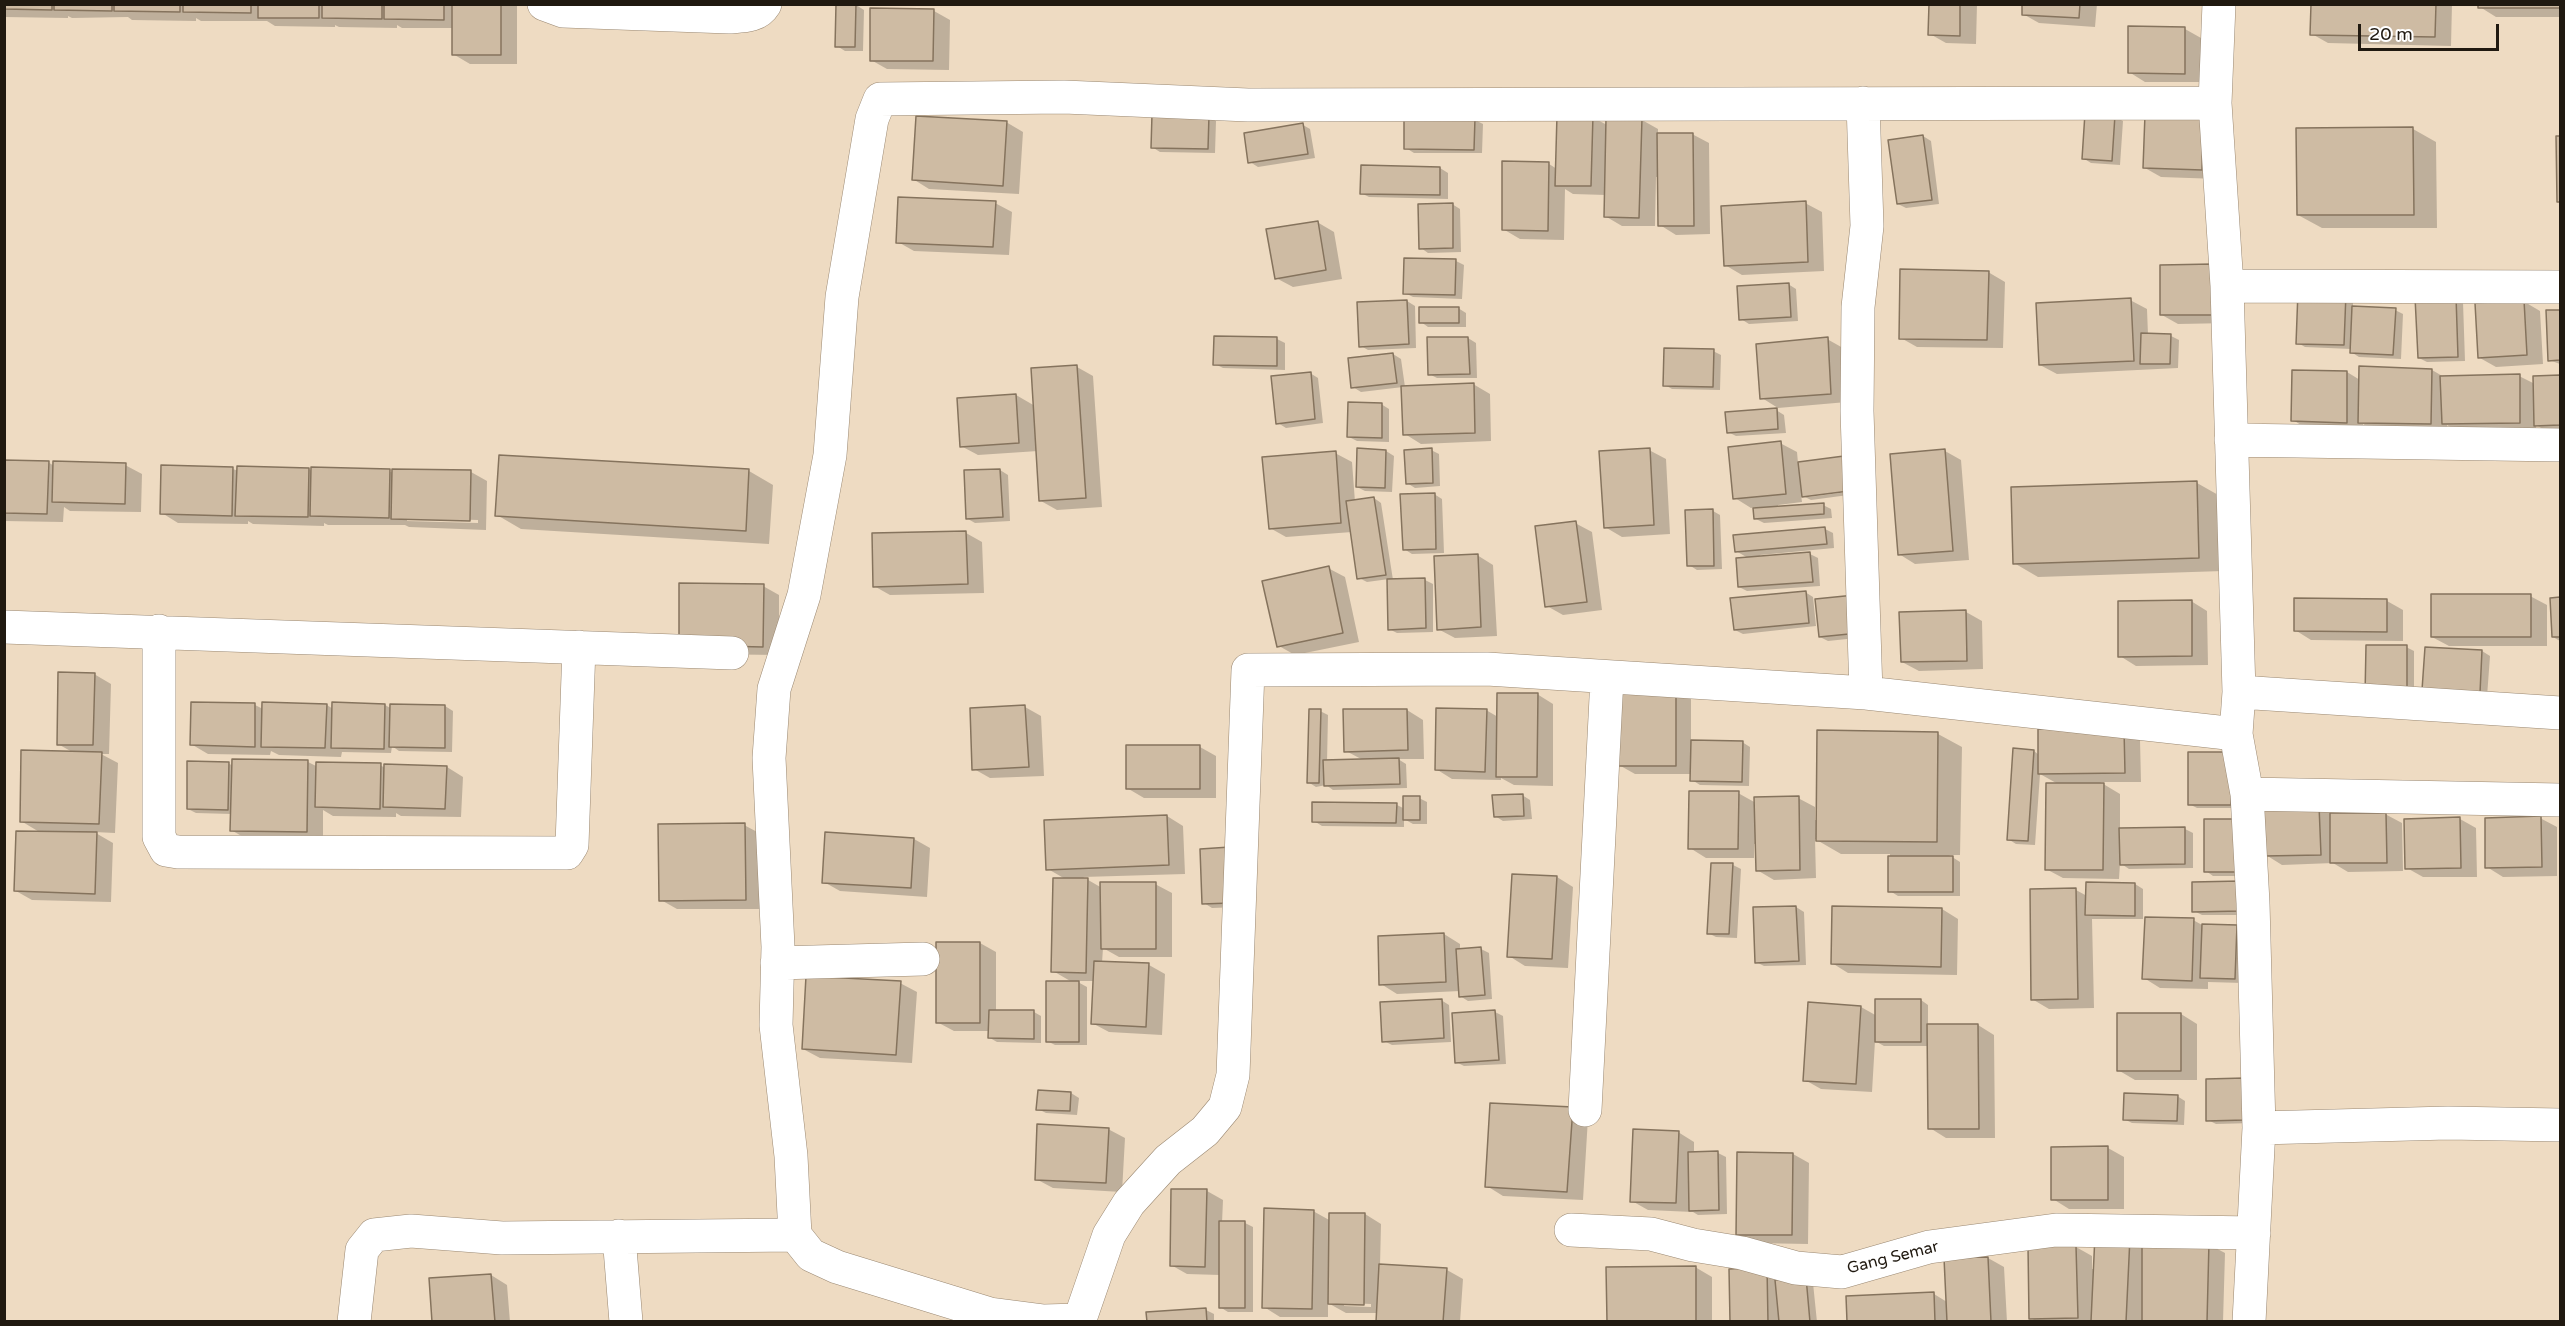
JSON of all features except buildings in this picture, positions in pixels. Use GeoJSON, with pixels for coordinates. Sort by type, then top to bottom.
{"type":"FeatureCollection","features":[{"type":"Feature","properties":{"kind":"street"},"geometry":{"type":"LineString","coordinates":[[544,4],[563,11],[729,17],[750,16],[762,10],[765,4]]}},
{"type":"Feature","properties":{"kind":"street"},"geometry":{"type":"LineString","coordinates":[[2219,4],[2215,103],[2227,286],[2239,692],[2236,734],[2247,794],[2253,903],[2259,1128],[2249,1322]]}},
{"type":"Feature","properties":{"kind":"street"},"geometry":{"type":"LineString","coordinates":[[2215,103],[1248,105],[1064,97],[880,99],[872,119],[842,297],[830,454],[804,595],[774,689],[769,758],[777,963],[776,1025],[791,1156],[795,1235],[811,1255],[837,1267],[990,1314],[1044,1321],[1079,1321],[1109,1235],[1129,1203],[1168,1160],[1205,1131],[1225,1107],[1233,1075],[1248,670],[1487,669],[1866,693],[2236,734]]}},
{"type":"Feature","properties":{"kind":"street"},"geometry":{"type":"LineString","coordinates":[[1863,103],[1867,226],[1858,307],[1857,411],[1866,693]]}},
{"type":"Feature","properties":{"kind":"street"},"geometry":{"type":"LineString","coordinates":[[2227,286],[2560,286]]}},
{"type":"Feature","properties":{"kind":"street"},"geometry":{"type":"LineString","coordinates":[[2231,440],[2560,445]]}},
{"type":"Feature","properties":{"kind":"street"},"geometry":{"type":"LineString","coordinates":[[4,627],[732,653]]}},
{"type":"Feature","properties":{"kind":"street"},"geometry":{"type":"LineString","coordinates":[[159,631],[159,837],[166,850],[178,852],[567,853],[572,845],[579,647]]}},
{"type":"Feature","properties":{"kind":"street"},"geometry":{"type":"LineString","coordinates":[[1585,1110],[1607,678]]}},
{"type":"Feature","properties":{"kind":"street"},"geometry":{"type":"LineString","coordinates":[[2239,692],[2560,713]]}},
{"type":"Feature","properties":{"kind":"street"},"geometry":{"type":"LineString","coordinates":[[2247,794],[2560,800]]}},
{"type":"Feature","properties":{"kind":"street"},"geometry":{"type":"LineString","coordinates":[[777,963],[922,960]]}},
{"type":"Feature","properties":{"kind":"street"},"geometry":{"type":"LineString","coordinates":[[2259,1128],[2448,1123],[2560,1125]]}},
{"type":"Feature","properties":{"kind":"street","name":"Gang Semar"},"geometry":{"type":"LineString","coordinates":[[1571,1230],[1651,1234],[1693,1245],[1742,1253],[1796,1268],[1842,1272],[1929,1247],[2056,1230],[2254,1233]]}},
{"type":"Feature","properties":{"kind":"street"},"geometry":{"type":"LineString","coordinates":[[354,1322],[362,1250],[374,1235],[411,1231],[502,1238],[795,1235]]}},
{"type":"Feature","properties":{"kind":"street"},"geometry":{"type":"LineString","coordinates":[[619,1236],[626,1322]]}}]}
